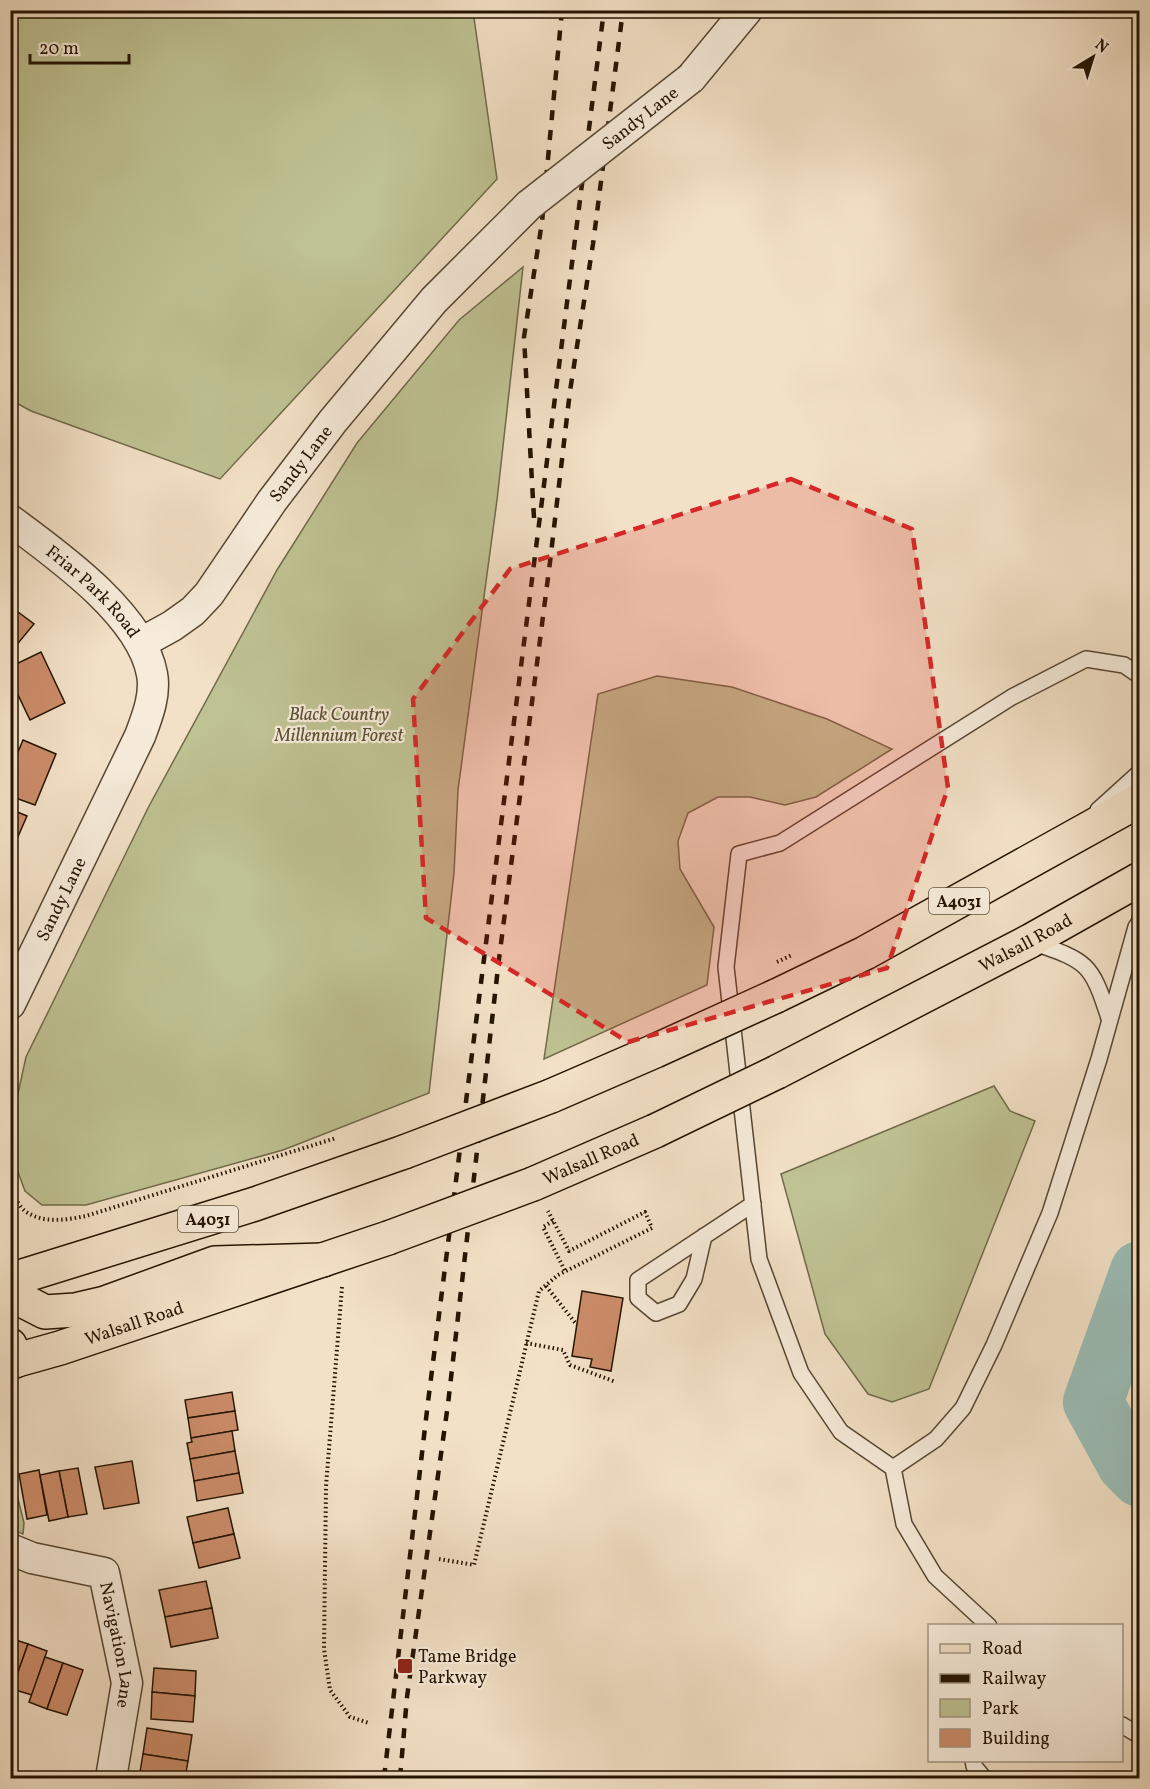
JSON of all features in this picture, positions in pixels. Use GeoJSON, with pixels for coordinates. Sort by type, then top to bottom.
{"type":"FeatureCollection","features":[{"type":"Feature","properties":{"kind":"main road","name":"A4031"},"geometry":{"type":"LineString","coordinates":[[10,1280],[255,1204],[404,1152],[551,1096],[776,996],[865,953],[1140,800]]}},
{"type":"Feature","properties":{"kind":"main road","name":"Walsall Road"},"geometry":{"type":"LineString","coordinates":[[12,1356],[60,1348],[334,1257],[533,1184],[656,1131],[777,1072],[1030,942],[1140,879]]}},
{"type":"Feature","properties":{"kind":"main road"},"geometry":{"type":"LineString","coordinates":[[10,1294],[45,1312],[75,1310],[105,1303],[214,1263],[334,1257]]}},
{"type":"Feature","properties":{"kind":"street","name":"Sandy Lane"},"geometry":{"type":"LineString","coordinates":[[10,1004],[140,736],[151,703],[152,675],[141,643],[193,611],[209,594],[272,501],[333,421],[434,300],[529,206],[691,78],[747,10]]}},
{"type":"Feature","properties":{"kind":"street","name":"Friar Park Road"},"geometry":{"type":"LineString","coordinates":[[10,520],[41,543],[106,599],[141,643]]}},
{"type":"Feature","properties":{"kind":"street","name":"Navigation Lane"},"geometry":{"type":"LineString","coordinates":[[10,1549],[32,1558],[104,1573],[127,1683],[111,1779]]}},
{"type":"Feature","properties":{"kind":"lane"},"geometry":{"type":"LineString","coordinates":[[988,1624],[935,1576],[904,1524],[893,1468],[841,1432],[801,1373],[759,1259],[726,967],[739,854],[780,843],[1012,698],[1086,659],[1124,665],[1140,676]]}},
{"type":"Feature","properties":{"kind":"lane"},"geometry":{"type":"LineString","coordinates":[[1057,846],[1140,772]]}},
{"type":"Feature","properties":{"kind":"lane"},"geometry":{"type":"LineString","coordinates":[[893,1468],[936,1439],[963,1408],[994,1345],[1050,1213],[1136,927],[1140,921]]}},
{"type":"Feature","properties":{"kind":"lane"},"geometry":{"type":"LineString","coordinates":[[1030,942],[1072,956],[1085,965],[1098,985],[1109,1018]]}},
{"type":"Feature","properties":{"kind":"lane"},"geometry":{"type":"LineString","coordinates":[[704,1236],[694,1280],[679,1304],[656,1313],[638,1298],[638,1280],[704,1236],[753,1204]]}},
{"type":"Feature","properties":{"kind":"lane"},"geometry":{"type":"LineString","coordinates":[[1123,1726],[1140,1736]]}},
{"type":"Feature","properties":{"kind":"lane"},"geometry":{"type":"LineString","coordinates":[[973,1762],[984,1779]]}},
{"type":"Feature","properties":{"kind":"path"},"geometry":{"type":"LineString","coordinates":[[10,1191],[24,1210],[42,1219],[64,1220],[86,1216],[343,1135]]}},
{"type":"Feature","properties":{"kind":"path"},"geometry":{"type":"LineString","coordinates":[[439,1559],[474,1565],[539,1291],[565,1271],[652,1228],[645,1212],[569,1251],[533,1184]]}},
{"type":"Feature","properties":{"kind":"path"},"geometry":{"type":"LineString","coordinates":[[553,1221],[543,1227],[565,1271]]}},
{"type":"Feature","properties":{"kind":"path"},"geometry":{"type":"LineString","coordinates":[[334,1257],[326,1486],[324,1649],[330,1690],[350,1717],[369,1723]]}},
{"type":"Feature","properties":{"kind":"path"},"geometry":{"type":"LineString","coordinates":[[546,1286],[577,1325]]}},
{"type":"Feature","properties":{"kind":"path"},"geometry":{"type":"LineString","coordinates":[[526,1343],[563,1350],[570,1365],[616,1382]]}},
{"type":"Feature","properties":{"kind":"highlighted area"},"geometry":{"type":"Polygon","coordinates":[[[791,479],[912,529],[948,788],[887,968],[628,1042],[426,918],[413,699],[510,569],[791,479]]]}},
{"type":"Feature","properties":{"kind":"green space"},"geometry":{"type":"Polygon","coordinates":[[[11,10],[473,11],[497,179],[220,479],[31,411],[11,400],[11,10]]]}},
{"type":"Feature","properties":{"kind":"green space","name":"Black Country Millennium Forest"},"geometry":{"type":"Polygon","coordinates":[[[523,267],[497,500],[458,790],[454,873],[429,1093],[283,1150],[86,1205],[42,1205],[25,1191],[11,1153],[11,1125],[26,1057],[148,808],[277,570],[357,443],[459,320],[523,267]]]}},
{"type":"Feature","properties":{"kind":"green space"},"geometry":{"type":"Polygon","coordinates":[[[657,676],[732,687],[827,719],[892,749],[816,797],[785,805],[750,797],[718,797],[688,813],[678,841],[680,869],[714,927],[707,985],[544,1059],[598,694],[657,676]]]}},
{"type":"Feature","properties":{"kind":"green space"},"geometry":{"type":"Polygon","coordinates":[[[994,1086],[1010,1111],[1035,1121],[929,1389],[892,1402],[868,1394],[825,1334],[781,1174],[994,1086]]]}},
{"type":"Feature","properties":{"kind":"green space"},"geometry":{"type":"Polygon","coordinates":[[[11,1470],[24,1523],[23,1534],[11,1529],[11,1470]]]}},
{"type":"Feature","properties":{"kind":"building"},"geometry":{"type":"Polygon","coordinates":[[[10,606],[34,624],[10,653],[10,606]]]}},
{"type":"Feature","properties":{"kind":"building"},"geometry":{"type":"Polygon","coordinates":[[[41,652],[65,703],[30,720],[10,678],[10,667],[41,652]]]}},
{"type":"Feature","properties":{"kind":"building"},"geometry":{"type":"Polygon","coordinates":[[[23,740],[56,754],[35,805],[10,796],[10,771],[23,740]]]}},
{"type":"Feature","properties":{"kind":"building"},"geometry":{"type":"Polygon","coordinates":[[[10,809],[27,816],[10,855],[10,809]]]}},
{"type":"Feature","properties":{"kind":"building"},"geometry":{"type":"Polygon","coordinates":[[[582,1291],[623,1298],[611,1371],[590,1367],[592,1359],[572,1356],[582,1291]]]}},
{"type":"Feature","properties":{"kind":"building"},"geometry":{"type":"Polygon","coordinates":[[[232,1392],[235,1411],[188,1418],[185,1400],[232,1392]]]}},
{"type":"Feature","properties":{"kind":"building"},"geometry":{"type":"Polygon","coordinates":[[[235,1411],[238,1430],[191,1438],[188,1418],[235,1411]]]}},
{"type":"Feature","properties":{"kind":"building"},"geometry":{"type":"Polygon","coordinates":[[[232,1431],[235,1451],[190,1459],[187,1443],[192,1442],[191,1438],[232,1431]]]}},
{"type":"Feature","properties":{"kind":"building"},"geometry":{"type":"Polygon","coordinates":[[[235,1451],[239,1473],[194,1481],[190,1459],[235,1451]]]}},
{"type":"Feature","properties":{"kind":"building"},"geometry":{"type":"Polygon","coordinates":[[[132,1461],[139,1503],[104,1509],[95,1467],[132,1461]]]}},
{"type":"Feature","properties":{"kind":"building"},"geometry":{"type":"Polygon","coordinates":[[[78,1468],[87,1514],[68,1517],[59,1471],[78,1468]]]}},
{"type":"Feature","properties":{"kind":"building"},"geometry":{"type":"Polygon","coordinates":[[[39,1470],[47,1515],[27,1519],[19,1474],[39,1470]]]}},
{"type":"Feature","properties":{"kind":"building"},"geometry":{"type":"Polygon","coordinates":[[[59,1471],[68,1517],[49,1521],[40,1475],[59,1471]]]}},
{"type":"Feature","properties":{"kind":"building"},"geometry":{"type":"Polygon","coordinates":[[[239,1473],[243,1493],[197,1501],[194,1481],[239,1473]]]}},
{"type":"Feature","properties":{"kind":"building"},"geometry":{"type":"Polygon","coordinates":[[[228,1508],[234,1534],[193,1543],[187,1517],[228,1508]]]}},
{"type":"Feature","properties":{"kind":"building"},"geometry":{"type":"Polygon","coordinates":[[[234,1534],[240,1558],[199,1568],[193,1543],[234,1534]]]}},
{"type":"Feature","properties":{"kind":"building"},"geometry":{"type":"Polygon","coordinates":[[[206,1581],[212,1608],[165,1617],[159,1590],[206,1581]]]}},
{"type":"Feature","properties":{"kind":"building"},"geometry":{"type":"Polygon","coordinates":[[[212,1608],[218,1638],[171,1647],[165,1617],[212,1608]]]}},
{"type":"Feature","properties":{"kind":"building"},"geometry":{"type":"Polygon","coordinates":[[[10,1638],[28,1644],[12,1689],[10,1688],[10,1638]]]}},
{"type":"Feature","properties":{"kind":"building"},"geometry":{"type":"Polygon","coordinates":[[[28,1644],[47,1651],[32,1695],[12,1689],[28,1644]]]}},
{"type":"Feature","properties":{"kind":"building"},"geometry":{"type":"Polygon","coordinates":[[[45,1657],[63,1663],[47,1709],[29,1702],[45,1657]]]}},
{"type":"Feature","properties":{"kind":"building"},"geometry":{"type":"Polygon","coordinates":[[[63,1663],[83,1670],[67,1715],[47,1709],[63,1663]]]}},
{"type":"Feature","properties":{"kind":"building"},"geometry":{"type":"Polygon","coordinates":[[[154,1668],[196,1671],[195,1696],[152,1692],[154,1668]]]}},
{"type":"Feature","properties":{"kind":"building"},"geometry":{"type":"Polygon","coordinates":[[[152,1692],[195,1696],[193,1722],[151,1719],[152,1692]]]}},
{"type":"Feature","properties":{"kind":"building"},"geometry":{"type":"Polygon","coordinates":[[[147,1728],[192,1735],[188,1761],[143,1754],[147,1728]]]}},
{"type":"Feature","properties":{"kind":"building"},"geometry":{"type":"Polygon","coordinates":[[[143,1754],[188,1761],[185,1778],[139,1778],[143,1754]]]}},
{"type":"Feature","properties":{"kind":"waterway"},"geometry":{"type":"LineString","coordinates":[[1140,1271],[1093,1402],[1127,1464],[1140,1477]]}},
{"type":"Feature","properties":{"kind":"railway"},"geometry":{"type":"LineString","coordinates":[[534,518],[524,337],[542,222],[562,10]]}},
{"type":"Feature","properties":{"kind":"railway"},"geometry":{"type":"LineString","coordinates":[[384,1778],[428,1402],[604,10]]}},
{"type":"Feature","properties":{"kind":"railway"},"geometry":{"type":"LineString","coordinates":[[400,1778],[407,1697],[448,1404],[499,959],[570,391],[593,244],[623,10]]}},
{"type":"Feature","properties":{"kind":"place","name":"Tame Bridge Parkway"},"geometry":{"type":"Point","coordinates":[405,1666]}}]}
